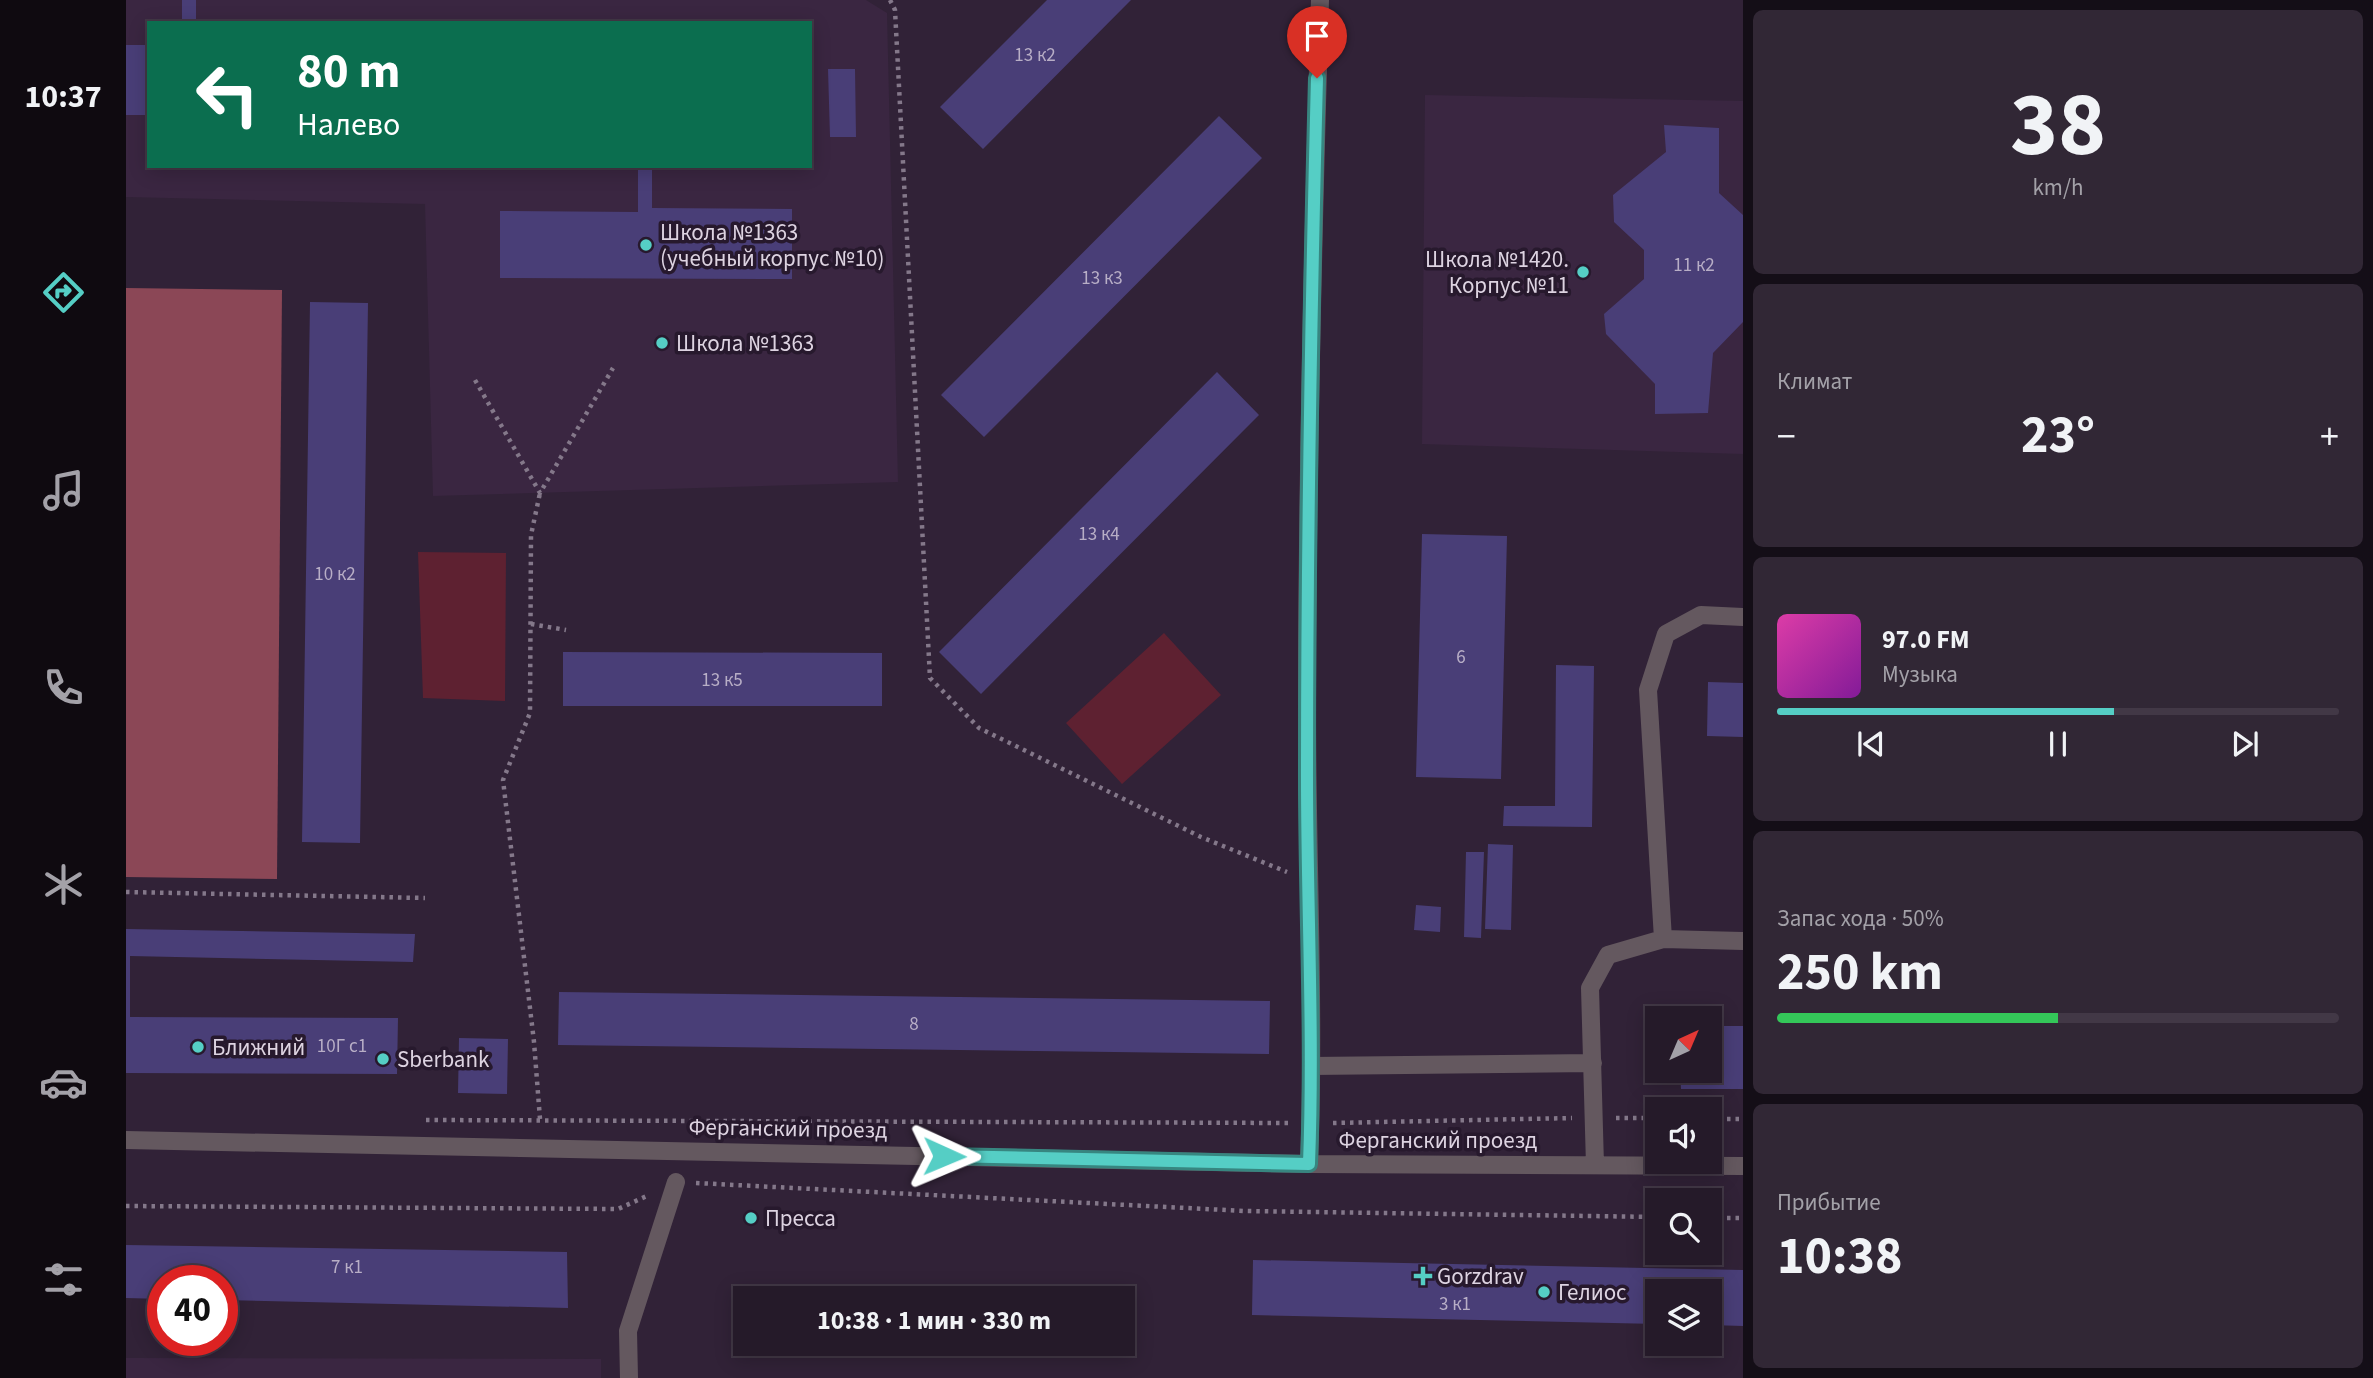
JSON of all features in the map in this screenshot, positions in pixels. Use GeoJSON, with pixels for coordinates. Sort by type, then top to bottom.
{"type":"FeatureCollection","features":[{"type":"Feature","properties":{"kind":"street"},"geometry":{"type":"LineString","coordinates":[[1309,1164],[1311,1066],[1307,880],[1307,480],[1320,0]]}},
{"type":"Feature","properties":{"kind":"street"},"geometry":{"type":"LineString","coordinates":[[1664,939],[1648,690],[1666,634],[1701,615],[1743,617]]}},
{"type":"Feature","properties":{"kind":"street"},"geometry":{"type":"LineString","coordinates":[[1595,1165],[1590,988],[1608,955],[1664,939],[1743,941]]}},
{"type":"Feature","properties":{"kind":"street"},"geometry":{"type":"LineString","coordinates":[[1311,1066],[1592,1063]]}},
{"type":"Feature","properties":{"kind":"street","name":"Ферганский проезд"},"geometry":{"type":"LineString","coordinates":[[126,1140],[1309,1164],[1743,1166]]}},
{"type":"Feature","properties":{"kind":"street"},"geometry":{"type":"LineString","coordinates":[[629,1378],[628,1331],[676,1182]]}},
{"type":"Feature","properties":{"kind":"path"},"geometry":{"type":"LineString","coordinates":[[890,0],[895,10],[930,678],[979,728],[1201,836],[1307,880]]}},
{"type":"Feature","properties":{"kind":"path"},"geometry":{"type":"LineString","coordinates":[[540,1119],[534,1042],[503,780],[530,713],[531,535],[540,493],[613,368]]}},
{"type":"Feature","properties":{"kind":"path"},"geometry":{"type":"LineString","coordinates":[[475,380],[540,493]]}},
{"type":"Feature","properties":{"kind":"path"},"geometry":{"type":"LineString","coordinates":[[545,534],[531,535],[517,535],[545,534]]}},
{"type":"Feature","properties":{"kind":"path"},"geometry":{"type":"LineString","coordinates":[[531,624],[566,630]]}},
{"type":"Feature","properties":{"kind":"path"},"geometry":{"type":"LineString","coordinates":[[126,892],[425,898]]}},
{"type":"Feature","properties":{"kind":"path"},"geometry":{"type":"LineString","coordinates":[[418,1120],[1310,1124],[1645,1118]]}},
{"type":"Feature","properties":{"kind":"path"},"geometry":{"type":"LineString","coordinates":[[1722,1119],[1743,1119]]}},
{"type":"Feature","properties":{"kind":"path"},"geometry":{"type":"LineString","coordinates":[[126,1206],[618,1209],[676,1182],[1245,1211],[1645,1217]]}},
{"type":"Feature","properties":{"kind":"path"},"geometry":{"type":"LineString","coordinates":[[1722,1218],[1743,1218]]}},
{"type":"Feature","properties":{"kind":"shaded area","name":"Школа №1363"},"geometry":{"type":"Polygon","coordinates":[[[126,0],[866,0],[887,13],[898,482],[433,496],[425,204],[126,197],[126,0]]]}},
{"type":"Feature","properties":{"kind":"shaded area","name":"Школа №1420. Корпус №11"},"geometry":{"type":"Polygon","coordinates":[[[1425,95],[1743,101],[1743,454],[1422,444],[1425,95]]]}},
{"type":"Feature","properties":{"kind":"shaded area"},"geometry":{"type":"Polygon","coordinates":[[[126,288],[282,290],[277,879],[126,877],[126,288]]]}},
{"type":"Feature","properties":{"kind":"shaded area"},"geometry":{"type":"Polygon","coordinates":[[[418,552],[506,553],[505,701],[423,698],[418,552]]]}},
{"type":"Feature","properties":{"kind":"shaded area"},"geometry":{"type":"Polygon","coordinates":[[[1164,633],[1221,695],[1122,784],[1066,723],[1164,633]]]}},
{"type":"Feature","properties":{"kind":"shaded area"},"geometry":{"type":"Polygon","coordinates":[[[126,1358],[601,1359],[601,1378],[126,1378],[126,1358]]]}},
{"type":"Feature","properties":{"kind":"building"},"geometry":{"type":"Polygon","coordinates":[[[182,0],[196,0],[196,21],[182,21],[182,0]]]}},
{"type":"Feature","properties":{"kind":"building"},"geometry":{"type":"Polygon","coordinates":[[[1047,0],[1131,0],[983,149],[940,107],[1047,0]]]}},
{"type":"Feature","properties":{"kind":"building"},"geometry":{"type":"Polygon","coordinates":[[[126,45],[147,45],[147,115],[126,115],[126,45]]]}},
{"type":"Feature","properties":{"kind":"building"},"geometry":{"type":"Polygon","coordinates":[[[828,69],[855,69],[856,137],[830,137],[828,69]]]}},
{"type":"Feature","properties":{"kind":"building"},"geometry":{"type":"Polygon","coordinates":[[[1219,116],[1262,158],[984,437],[941,395],[1219,116]]]}},
{"type":"Feature","properties":{"kind":"building"},"geometry":{"type":"Polygon","coordinates":[[[1664,125],[1719,128],[1719,193],[1743,215],[1743,322],[1713,353],[1708,413],[1655,414],[1655,384],[1606,334],[1604,314],[1644,279],[1644,250],[1614,222],[1613,195],[1666,152],[1664,125]]]}},
{"type":"Feature","properties":{"kind":"building","name":"Школа №1363 (учебный корпус №10)"},"geometry":{"type":"Polygon","coordinates":[[[638,168],[652,168],[652,208],[792,209],[792,279],[500,278],[500,211],[638,212],[638,168]]]}},
{"type":"Feature","properties":{"kind":"building"},"geometry":{"type":"Polygon","coordinates":[[[310,302],[368,303],[360,843],[302,842],[310,302]]]}},
{"type":"Feature","properties":{"kind":"building"},"geometry":{"type":"Polygon","coordinates":[[[1217,372],[1259,415],[981,694],[939,652],[1217,372]]]}},
{"type":"Feature","properties":{"kind":"building"},"geometry":{"type":"Polygon","coordinates":[[[1422,534],[1507,536],[1501,779],[1416,777],[1422,534]]]}},
{"type":"Feature","properties":{"kind":"building"},"geometry":{"type":"Polygon","coordinates":[[[563,652],[882,653],[882,706],[563,706],[563,652]]]}},
{"type":"Feature","properties":{"kind":"building"},"geometry":{"type":"Polygon","coordinates":[[[1556,665],[1594,666],[1592,827],[1503,826],[1504,806],[1555,806],[1556,665]]]}},
{"type":"Feature","properties":{"kind":"building"},"geometry":{"type":"Polygon","coordinates":[[[1708,682],[1743,683],[1743,737],[1707,736],[1708,682]]]}},
{"type":"Feature","properties":{"kind":"building"},"geometry":{"type":"Polygon","coordinates":[[[1488,844],[1513,845],[1511,930],[1485,929],[1488,844]]]}},
{"type":"Feature","properties":{"kind":"building"},"geometry":{"type":"Polygon","coordinates":[[[1466,852],[1484,852],[1481,938],[1464,937],[1466,852]]]}},
{"type":"Feature","properties":{"kind":"building"},"geometry":{"type":"Polygon","coordinates":[[[1416,905],[1441,907],[1440,932],[1414,930],[1416,905]]]}},
{"type":"Feature","properties":{"kind":"building"},"geometry":{"type":"Polygon","coordinates":[[[126,929],[415,934],[413,962],[130,956],[130,1017],[398,1018],[397,1074],[126,1073],[126,929]]]}},
{"type":"Feature","properties":{"kind":"building"},"geometry":{"type":"Polygon","coordinates":[[[559,992],[1270,1001],[1269,1054],[558,1045],[559,992]]]}},
{"type":"Feature","properties":{"kind":"building"},"geometry":{"type":"Polygon","coordinates":[[[1722,1026],[1743,1026],[1743,1089],[1681,1089],[1681,1083],[1722,1083],[1722,1026]]]}},
{"type":"Feature","properties":{"kind":"building"},"geometry":{"type":"Polygon","coordinates":[[[459,1038],[508,1039],[507,1094],[458,1093],[459,1038]]]}},
{"type":"Feature","properties":{"kind":"building"},"geometry":{"type":"Polygon","coordinates":[[[126,1245],[567,1252],[568,1308],[238,1300],[238,1265],[147,1265],[147,1299],[126,1298],[126,1245]]]}},
{"type":"Feature","properties":{"kind":"building"},"geometry":{"type":"Polygon","coordinates":[[[1253,1260],[1743,1270],[1743,1326],[1722,1325],[1722,1279],[1645,1279],[1645,1324],[1252,1315],[1253,1260]]]}},
{"type":"Feature","properties":{"kind":"place","name":"Школа №1363 (учебный корпус №10)"},"geometry":{"type":"Point","coordinates":[646,245]}},
{"type":"Feature","properties":{"kind":"place","name":"Школа №1420. Корпус №11"},"geometry":{"type":"Point","coordinates":[1583,272]}},
{"type":"Feature","properties":{"kind":"place","name":"Школа №1363"},"geometry":{"type":"Point","coordinates":[662,343]}},
{"type":"Feature","properties":{"kind":"place","name":"Ближний"},"geometry":{"type":"Point","coordinates":[198,1047]}},
{"type":"Feature","properties":{"kind":"place","name":"Sberbank"},"geometry":{"type":"Point","coordinates":[383,1059]}},
{"type":"Feature","properties":{"kind":"place","name":"Пресса"},"geometry":{"type":"Point","coordinates":[751,1218]}},
{"type":"Feature","properties":{"kind":"place","name":"Gorzdrav"},"geometry":{"type":"Point","coordinates":[1423,1276]}},
{"type":"Feature","properties":{"kind":"place","name":"Гелиос"},"geometry":{"type":"Point","coordinates":[1544,1292]}},
{"type":"Feature","properties":{"kind":"route"},"geometry":{"type":"LineString","coordinates":[[944,1156],[1309,1164],[1311,959],[1307,880],[1307,480],[1317,78]]}}]}
